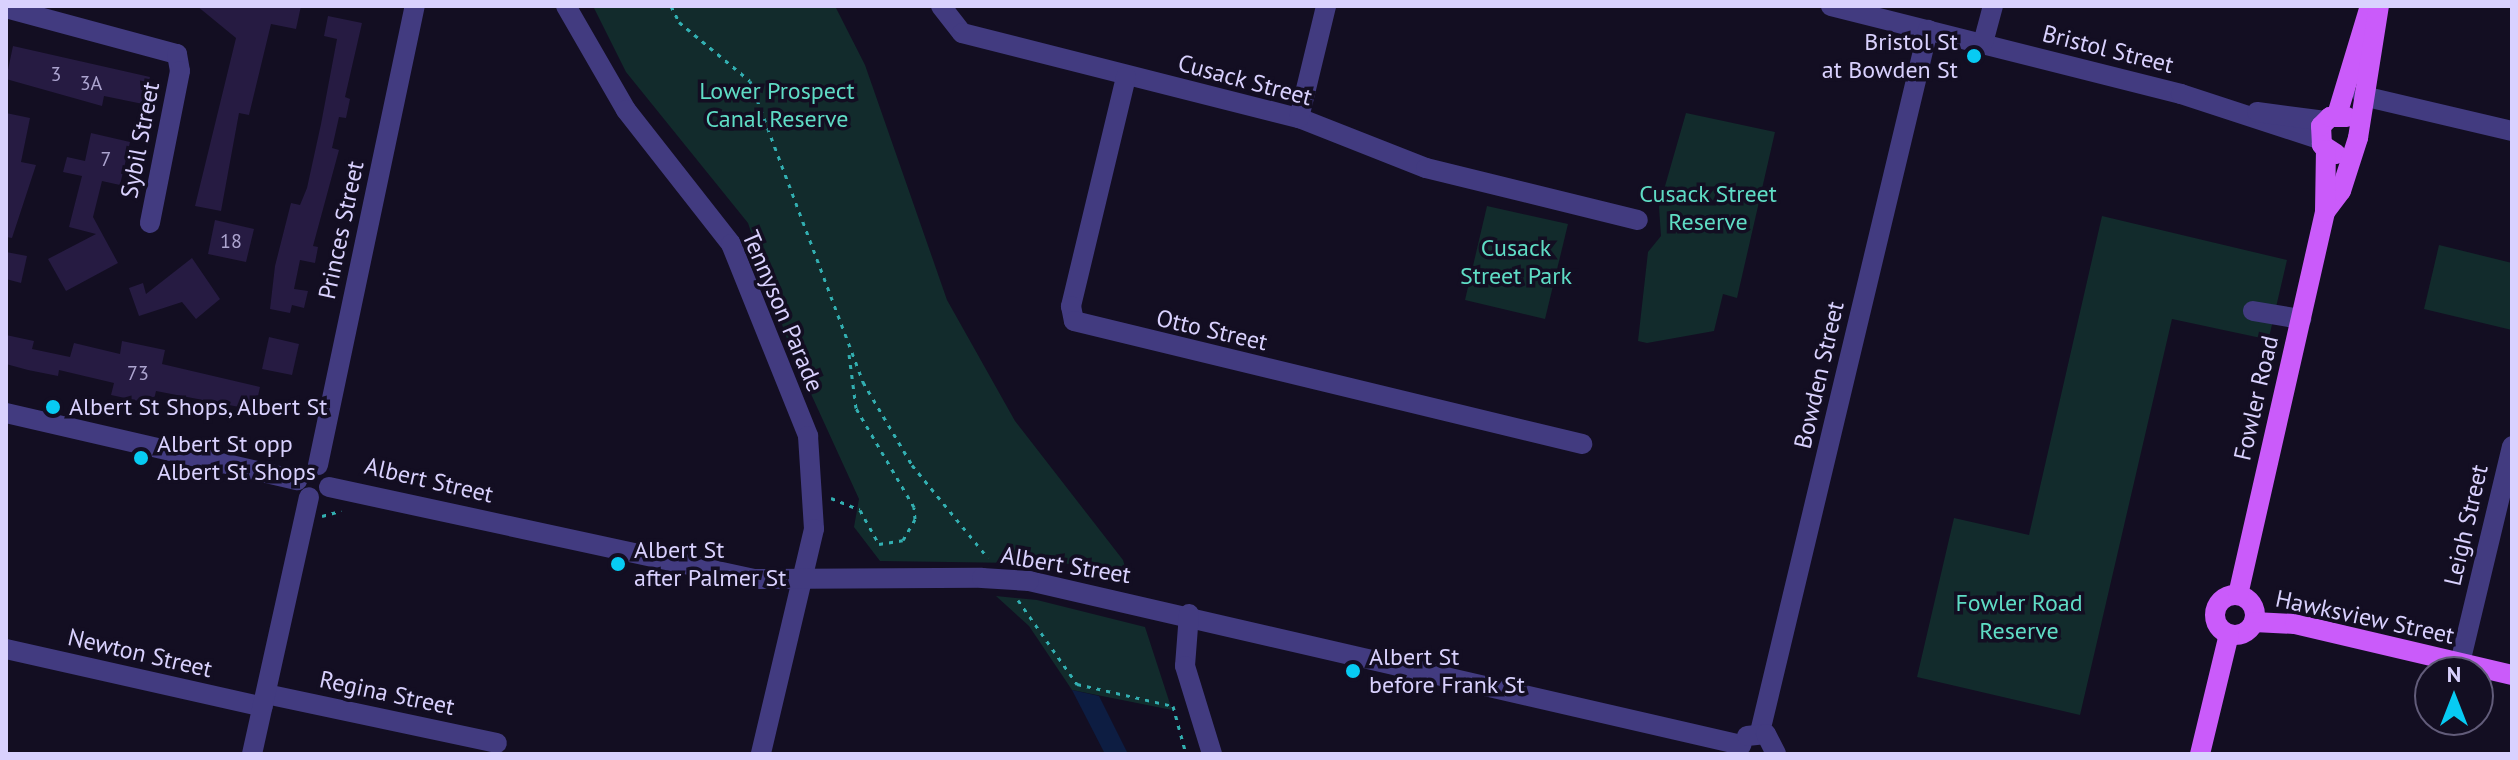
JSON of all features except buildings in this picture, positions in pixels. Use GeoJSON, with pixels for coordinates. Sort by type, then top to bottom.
{"type":"FeatureCollection","features":[{"type":"Feature","properties":{"kind":"main road","name":"Fowler Road"},"geometry":{"type":"LineString","coordinates":[[2238,595],[2325,212],[2327,131],[2370,6]]}},
{"type":"Feature","properties":{"kind":"main road","name":"Fowler Road"},"geometry":{"type":"LineString","coordinates":[[2325,212],[2341,191],[2363,96],[2379,6]]}},
{"type":"Feature","properties":{"kind":"main road"},"geometry":{"type":"LineString","coordinates":[[2327,131],[2356,125]]}},
{"type":"Feature","properties":{"kind":"main road"},"geometry":{"type":"LineString","coordinates":[[2327,131],[2351,150]]}},
{"type":"Feature","properties":{"kind":"main road"},"geometry":{"type":"LineString","coordinates":[[2238,595],[2251,602],[2254,622],[2246,632],[2229,634],[2217,625],[2215,612],[2223,599],[2238,595]]}},
{"type":"Feature","properties":{"kind":"main road","name":"Hawksview Street"},"geometry":{"type":"LineString","coordinates":[[2254,622],[2295,624],[2430,656]]}},
{"type":"Feature","properties":{"kind":"main road"},"geometry":{"type":"LineString","coordinates":[[2200,754],[2229,634]]}},
{"type":"Feature","properties":{"kind":"street","name":"Princes Street"},"geometry":{"type":"LineString","coordinates":[[318,465],[415,6]]}},
{"type":"Feature","properties":{"kind":"street","name":"Tennyson Parade"},"geometry":{"type":"LineString","coordinates":[[566,6],[626,110],[731,244],[808,436],[816,498],[808,568],[799,583],[761,754]]}},
{"type":"Feature","properties":{"kind":"street","name":"Cusack Street"},"geometry":{"type":"LineString","coordinates":[[941,6],[962,33],[1126,77],[1299,118],[1426,168],[1638,220]]}},
{"type":"Feature","properties":{"kind":"street"},"geometry":{"type":"LineString","coordinates":[[1299,118],[1326,6]]}},
{"type":"Feature","properties":{"kind":"street","name":"Bristol Street"},"geometry":{"type":"LineString","coordinates":[[1831,6],[2233,110],[2327,131]]}},
{"type":"Feature","properties":{"kind":"street"},"geometry":{"type":"LineString","coordinates":[[1983,43],[1993,6]]}},
{"type":"Feature","properties":{"kind":"street","name":"Sybil Street"},"geometry":{"type":"LineString","coordinates":[[6,8],[177,54],[180,71],[150,223]]}},
{"type":"Feature","properties":{"kind":"street","name":"Bowden Street"},"geometry":{"type":"LineString","coordinates":[[1760,732],[1928,30]]}},
{"type":"Feature","properties":{"kind":"street","name":"Otto Street"},"geometry":{"type":"LineString","coordinates":[[1126,77],[1071,306],[1074,321],[1582,444]]}},
{"type":"Feature","properties":{"kind":"street"},"geometry":{"type":"LineString","coordinates":[[2363,96],[2512,131]]}},
{"type":"Feature","properties":{"kind":"street"},"geometry":{"type":"LineString","coordinates":[[2253,311],[2301,319]]}},
{"type":"Feature","properties":{"kind":"street"},"geometry":{"type":"LineString","coordinates":[[6,413],[297,480],[309,497],[252,754]]}},
{"type":"Feature","properties":{"kind":"street","name":"Leigh Street"},"geometry":{"type":"LineString","coordinates":[[2462,656],[2512,446]]}},
{"type":"Feature","properties":{"kind":"street"},"geometry":{"type":"LineString","coordinates":[[297,480],[307,465],[318,465],[328,472],[329,487],[309,497]]}},
{"type":"Feature","properties":{"kind":"street","name":"Albert Street"},"geometry":{"type":"LineString","coordinates":[[329,487],[754,579],[799,583],[986,569],[1029,581],[1189,614],[1740,750]]}},
{"type":"Feature","properties":{"kind":"street"},"geometry":{"type":"LineString","coordinates":[[1189,614],[1185,666],[1212,754]]}},
{"type":"Feature","properties":{"kind":"street","name":"Newton Street"},"geometry":{"type":"LineString","coordinates":[[6,649],[264,700]]}},
{"type":"Feature","properties":{"kind":"street","name":"Regina Street"},"geometry":{"type":"LineString","coordinates":[[264,700],[497,743]]}},
{"type":"Feature","properties":{"kind":"street"},"geometry":{"type":"LineString","coordinates":[[1740,750],[1760,732],[1772,738],[1776,754]]}},
{"type":"Feature","properties":{"kind":"path"},"geometry":{"type":"LineString","coordinates":[[671,6],[679,22],[750,81],[849,350],[912,465],[986,569]]}},
{"type":"Feature","properties":{"kind":"path"},"geometry":{"type":"LineString","coordinates":[[816,498],[841,498],[860,510],[879,544],[903,540],[915,519],[914,507],[856,408],[849,350]]}},
{"type":"Feature","properties":{"kind":"path"},"geometry":{"type":"LineString","coordinates":[[1018,600],[1077,684],[1173,706],[1186,754]]}},
{"type":"Feature","properties":{"kind":"green space","name":"Lower Prospect Canal Reserve"},"geometry":{"type":"Polygon","coordinates":[[[593,6],[835,6],[865,65],[947,300],[1015,421],[1123,560],[1127,574],[1081,564],[880,561],[854,527],[859,499],[790,348],[748,223],[626,72],[593,6]]]}},
{"type":"Feature","properties":{"kind":"green space","name":"Cusack Street Reserve"},"geometry":{"type":"Polygon","coordinates":[[[1686,113],[1775,132],[1737,298],[1723,294],[1714,331],[1647,343],[1638,341],[1648,252],[1661,236],[1659,207],[1686,113]]]}},
{"type":"Feature","properties":{"kind":"green space","name":"Cusack Street Park"},"geometry":{"type":"Polygon","coordinates":[[[1487,206],[1568,224],[1545,319],[1465,300],[1487,206]]]}},
{"type":"Feature","properties":{"kind":"green space","name":"Fowler Road Reserve"},"geometry":{"type":"Polygon","coordinates":[[[2102,216],[2287,260],[2267,346],[2261,338],[2172,319],[2080,715],[1917,677],[1954,518],[2029,535],[2102,216]]]}},
{"type":"Feature","properties":{"kind":"green space"},"geometry":{"type":"Polygon","coordinates":[[[2439,245],[2512,263],[2512,330],[2424,309],[2439,245]]]}},
{"type":"Feature","properties":{"kind":"green space"},"geometry":{"type":"Polygon","coordinates":[[[996,596],[1037,600],[1145,627],[1172,710],[1072,690],[1029,626],[996,596]]]}},
{"type":"Feature","properties":{"kind":"water"},"geometry":{"type":"Polygon","coordinates":[[[1072,690],[1099,696],[1128,754],[1105,754],[1072,690]]]}},
{"type":"Feature","properties":{"kind":"place","name":"Bristol St at Bowden St"},"geometry":{"type":"Point","coordinates":[1974,56]}},
{"type":"Feature","properties":{"kind":"place","name":"Albert St Shops, Albert St"},"geometry":{"type":"Point","coordinates":[53,407]}},
{"type":"Feature","properties":{"kind":"place","name":"Albert St opp Albert St Shops"},"geometry":{"type":"Point","coordinates":[141,458]}},
{"type":"Feature","properties":{"kind":"place","name":"Albert St after Palmer St"},"geometry":{"type":"Point","coordinates":[618,564]}},
{"type":"Feature","properties":{"kind":"place","name":"Albert St before Frank St"},"geometry":{"type":"Point","coordinates":[1353,671]}}]}
